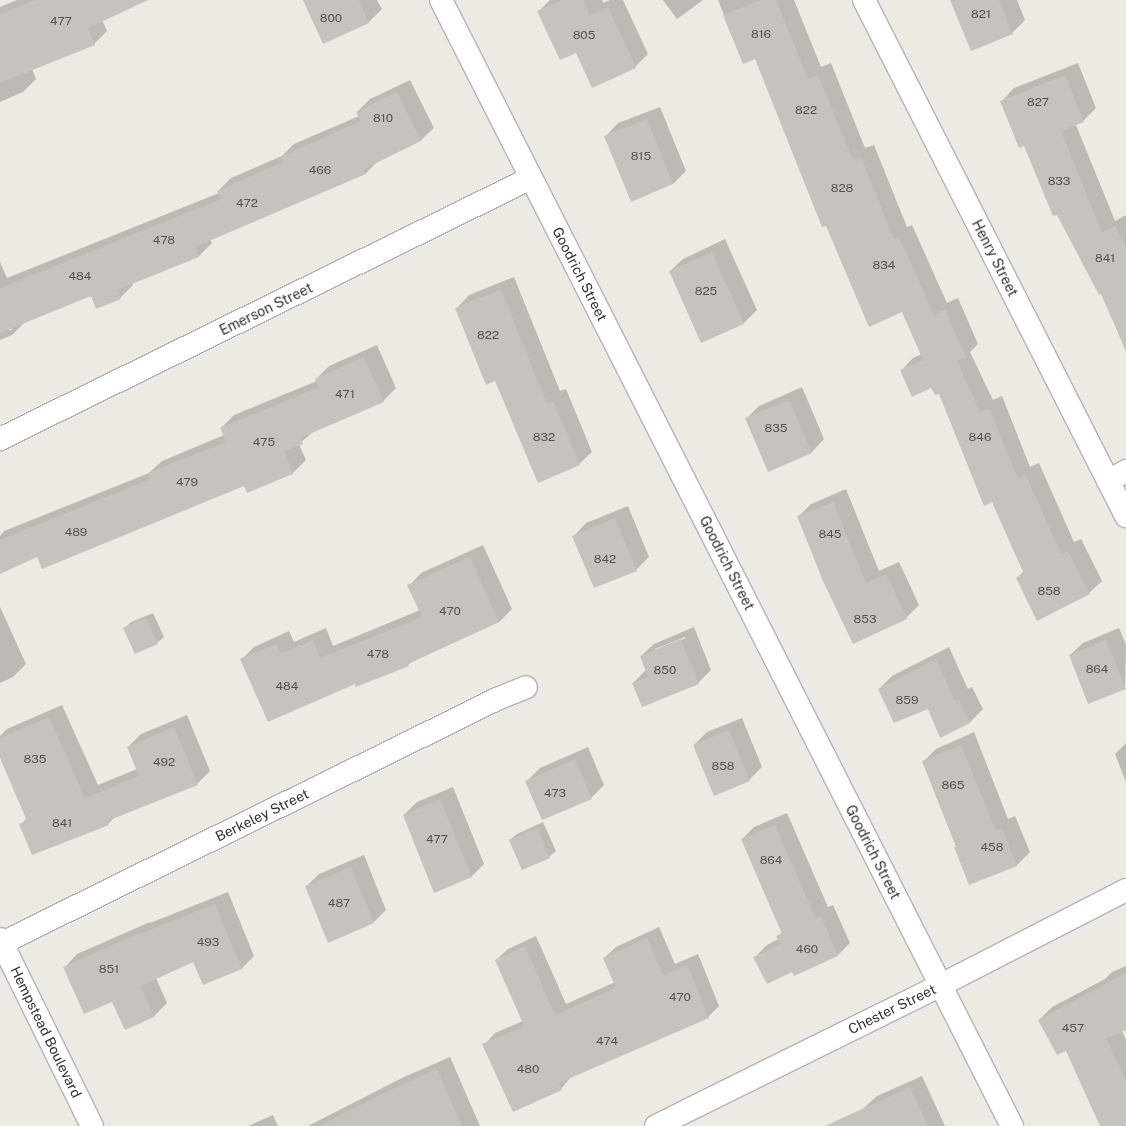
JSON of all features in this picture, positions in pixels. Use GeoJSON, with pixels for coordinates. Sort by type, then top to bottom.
{"type":"FeatureCollection","features":[{"type":"Feature","properties":{"kind":"street","name":"Goodrich Street"},"geometry":{"type":"LineString","coordinates":[[441,0],[1012,1126]]}},
{"type":"Feature","properties":{"kind":"street","name":"Henry Street"},"geometry":{"type":"LineString","coordinates":[[864,0],[1117,476],[1126,516]]}},
{"type":"Feature","properties":{"kind":"street","name":"Emerson Street"},"geometry":{"type":"LineString","coordinates":[[0,439],[531,178]]}},
{"type":"Feature","properties":{"kind":"street","name":"Berkeley Street"},"geometry":{"type":"LineString","coordinates":[[1,942],[497,699],[526,687]]}},
{"type":"Feature","properties":{"kind":"street","name":"Chester Street"},"geometry":{"type":"LineString","coordinates":[[656,1126],[941,985],[1126,890]]}},
{"type":"Feature","properties":{"kind":"street","name":"Hempstead Boulevard"},"geometry":{"type":"LineString","coordinates":[[1,942],[92,1126]]}},
{"type":"Feature","properties":{"kind":"building"},"geometry":{"type":"Polygon","coordinates":[[[35,0],[148,0],[88,28],[95,45],[0,83],[0,14],[35,0]]]}},
{"type":"Feature","properties":{"kind":"building"},"geometry":{"type":"Polygon","coordinates":[[[303,0],[359,0],[369,23],[323,44],[303,0]]]}},
{"type":"Feature","properties":{"kind":"building"},"geometry":{"type":"Polygon","coordinates":[[[562,0],[583,0],[590,15],[608,7],[636,68],[592,88],[576,53],[560,60],[537,11],[562,0]]]}},
{"type":"Feature","properties":{"kind":"building"},"geometry":{"type":"Polygon","coordinates":[[[761,0],[776,0],[808,79],[818,75],[853,160],[861,157],[894,239],[899,237],[934,315],[945,310],[966,357],[957,361],[980,412],[989,408],[1018,479],[1026,475],[1061,554],[1068,551],[1090,594],[1037,621],[1016,578],[1024,574],[992,502],[984,506],[939,394],[935,395],[931,388],[912,397],[900,370],[923,360],[902,312],[869,327],[826,226],[822,227],[755,59],[743,64],[723,15],[761,0]]]}},
{"type":"Feature","properties":{"kind":"building"},"geometry":{"type":"Polygon","coordinates":[[[950,0],[999,0],[1013,34],[971,51],[950,0]]]}},
{"type":"Feature","properties":{"kind":"building"},"geometry":{"type":"Polygon","coordinates":[[[1065,75],[1084,122],[1061,131],[1102,233],[1115,226],[1126,248],[1126,351],[1101,294],[1099,295],[1057,215],[1053,216],[1024,146],[1019,148],[1000,101],[1065,75]]]}},
{"type":"Feature","properties":{"kind":"building"},"geometry":{"type":"Polygon","coordinates":[[[397,92],[421,141],[364,169],[366,174],[195,247],[199,257],[117,290],[121,299],[96,309],[91,296],[0,333],[0,288],[221,199],[217,191],[283,162],[280,157],[361,121],[356,112],[397,92]]]}},
{"type":"Feature","properties":{"kind":"building"},"geometry":{"type":"Polygon","coordinates":[[[647,119],[673,184],[631,202],[604,136],[647,119]]]}},
{"type":"Feature","properties":{"kind":"building"},"geometry":{"type":"Polygon","coordinates":[[[712,252],[744,324],[701,343],[669,271],[712,252]]]}},
{"type":"Feature","properties":{"kind":"building"},"geometry":{"type":"Polygon","coordinates":[[[501,289],[547,404],[553,401],[580,465],[538,483],[495,381],[486,385],[455,308],[501,289]]]}},
{"type":"Feature","properties":{"kind":"building"},"geometry":{"type":"Polygon","coordinates":[[[364,357],[384,402],[300,438],[303,444],[284,451],[293,474],[247,493],[244,486],[42,569],[37,557],[0,574],[0,540],[150,479],[148,473],[226,442],[220,428],[319,387],[315,379],[364,357]]]}},
{"type":"Feature","properties":{"kind":"building"},"geometry":{"type":"Polygon","coordinates":[[[789,400],[812,453],[768,472],[745,418],[789,400]]]}},
{"type":"Feature","properties":{"kind":"building"},"geometry":{"type":"Polygon","coordinates":[[[833,502],[866,583],[886,574],[907,619],[853,644],[823,581],[797,516],[833,502]]]}},
{"type":"Feature","properties":{"kind":"building"},"geometry":{"type":"Polygon","coordinates":[[[615,518],[637,571],[594,588],[572,536],[615,518]]]}},
{"type":"Feature","properties":{"kind":"building"},"geometry":{"type":"Polygon","coordinates":[[[470,557],[499,622],[408,664],[409,666],[356,687],[355,684],[268,722],[240,659],[276,644],[281,654],[313,640],[320,658],[422,617],[407,585],[470,557]]]}},
{"type":"Feature","properties":{"kind":"building"},"geometry":{"type":"Polygon","coordinates":[[[146,618],[158,644],[135,654],[123,628],[146,618]]]}},
{"type":"Feature","properties":{"kind":"building"},"geometry":{"type":"Polygon","coordinates":[[[681,639],[699,684],[642,707],[632,683],[648,677],[640,656],[681,639]]]}},
{"type":"Feature","properties":{"kind":"building"},"geometry":{"type":"Polygon","coordinates":[[[1106,640],[1126,689],[1088,704],[1069,655],[1106,640]]]}},
{"type":"Feature","properties":{"kind":"building"},"geometry":{"type":"Polygon","coordinates":[[[936,659],[955,701],[959,700],[970,723],[940,738],[928,709],[894,723],[878,689],[936,659]]]}},
{"type":"Feature","properties":{"kind":"building"},"geometry":{"type":"Polygon","coordinates":[[[49,717],[85,798],[139,776],[127,747],[174,727],[198,785],[107,821],[109,825],[32,855],[19,824],[27,821],[0,758],[0,738],[49,717]]]}},
{"type":"Feature","properties":{"kind":"building"},"geometry":{"type":"Polygon","coordinates":[[[729,730],[750,781],[714,796],[693,745],[729,730]]]}},
{"type":"Feature","properties":{"kind":"building"},"geometry":{"type":"Polygon","coordinates":[[[961,745],[996,831],[1002,828],[1017,866],[969,885],[954,847],[956,847],[922,761],[961,745]]]}},
{"type":"Feature","properties":{"kind":"building"},"geometry":{"type":"Polygon","coordinates":[[[575,759],[592,799],[542,820],[525,781],[575,759]]]}},
{"type":"Feature","properties":{"kind":"building"},"geometry":{"type":"Polygon","coordinates":[[[440,799],[472,877],[434,893],[403,815],[440,799]]]}},
{"type":"Feature","properties":{"kind":"building"},"geometry":{"type":"Polygon","coordinates":[[[775,825],[816,919],[821,916],[838,956],[794,976],[792,972],[767,984],[753,957],[780,944],[776,936],[782,934],[741,839],[775,825]]]}},
{"type":"Feature","properties":{"kind":"building"},"geometry":{"type":"Polygon","coordinates":[[[537,828],[550,858],[522,870],[509,840],[537,828]]]}},
{"type":"Feature","properties":{"kind":"building"},"geometry":{"type":"Polygon","coordinates":[[[351,867],[374,923],[328,943],[305,886],[351,867]]]}},
{"type":"Feature","properties":{"kind":"building"},"geometry":{"type":"Polygon","coordinates":[[[215,904],[242,969],[203,985],[193,962],[141,986],[154,1017],[125,1030],[112,1002],[84,1014],[63,967],[137,934],[215,904]]]}},
{"type":"Feature","properties":{"kind":"building"},"geometry":{"type":"Polygon","coordinates":[[[647,938],[663,975],[687,965],[709,1018],[559,1083],[562,1090],[513,1112],[482,1044],[524,1026],[495,960],[525,946],[555,1015],[616,988],[603,958],[647,938]]]}},
{"type":"Feature","properties":{"kind":"building"},"geometry":{"type":"Polygon","coordinates":[[[1126,973],[1126,1030],[1106,1038],[1126,1081],[1126,1126],[1100,1126],[1066,1051],[1057,1055],[1038,1020],[1126,973]]]}},
{"type":"Feature","properties":{"kind":"building"},"geometry":{"type":"Polygon","coordinates":[[[437,1069],[462,1126],[319,1126],[390,1090],[437,1069]]]}},
{"type":"Feature","properties":{"kind":"building"},"geometry":{"type":"Polygon","coordinates":[[[910,1087],[928,1126],[825,1126],[910,1087]]]}}]}
